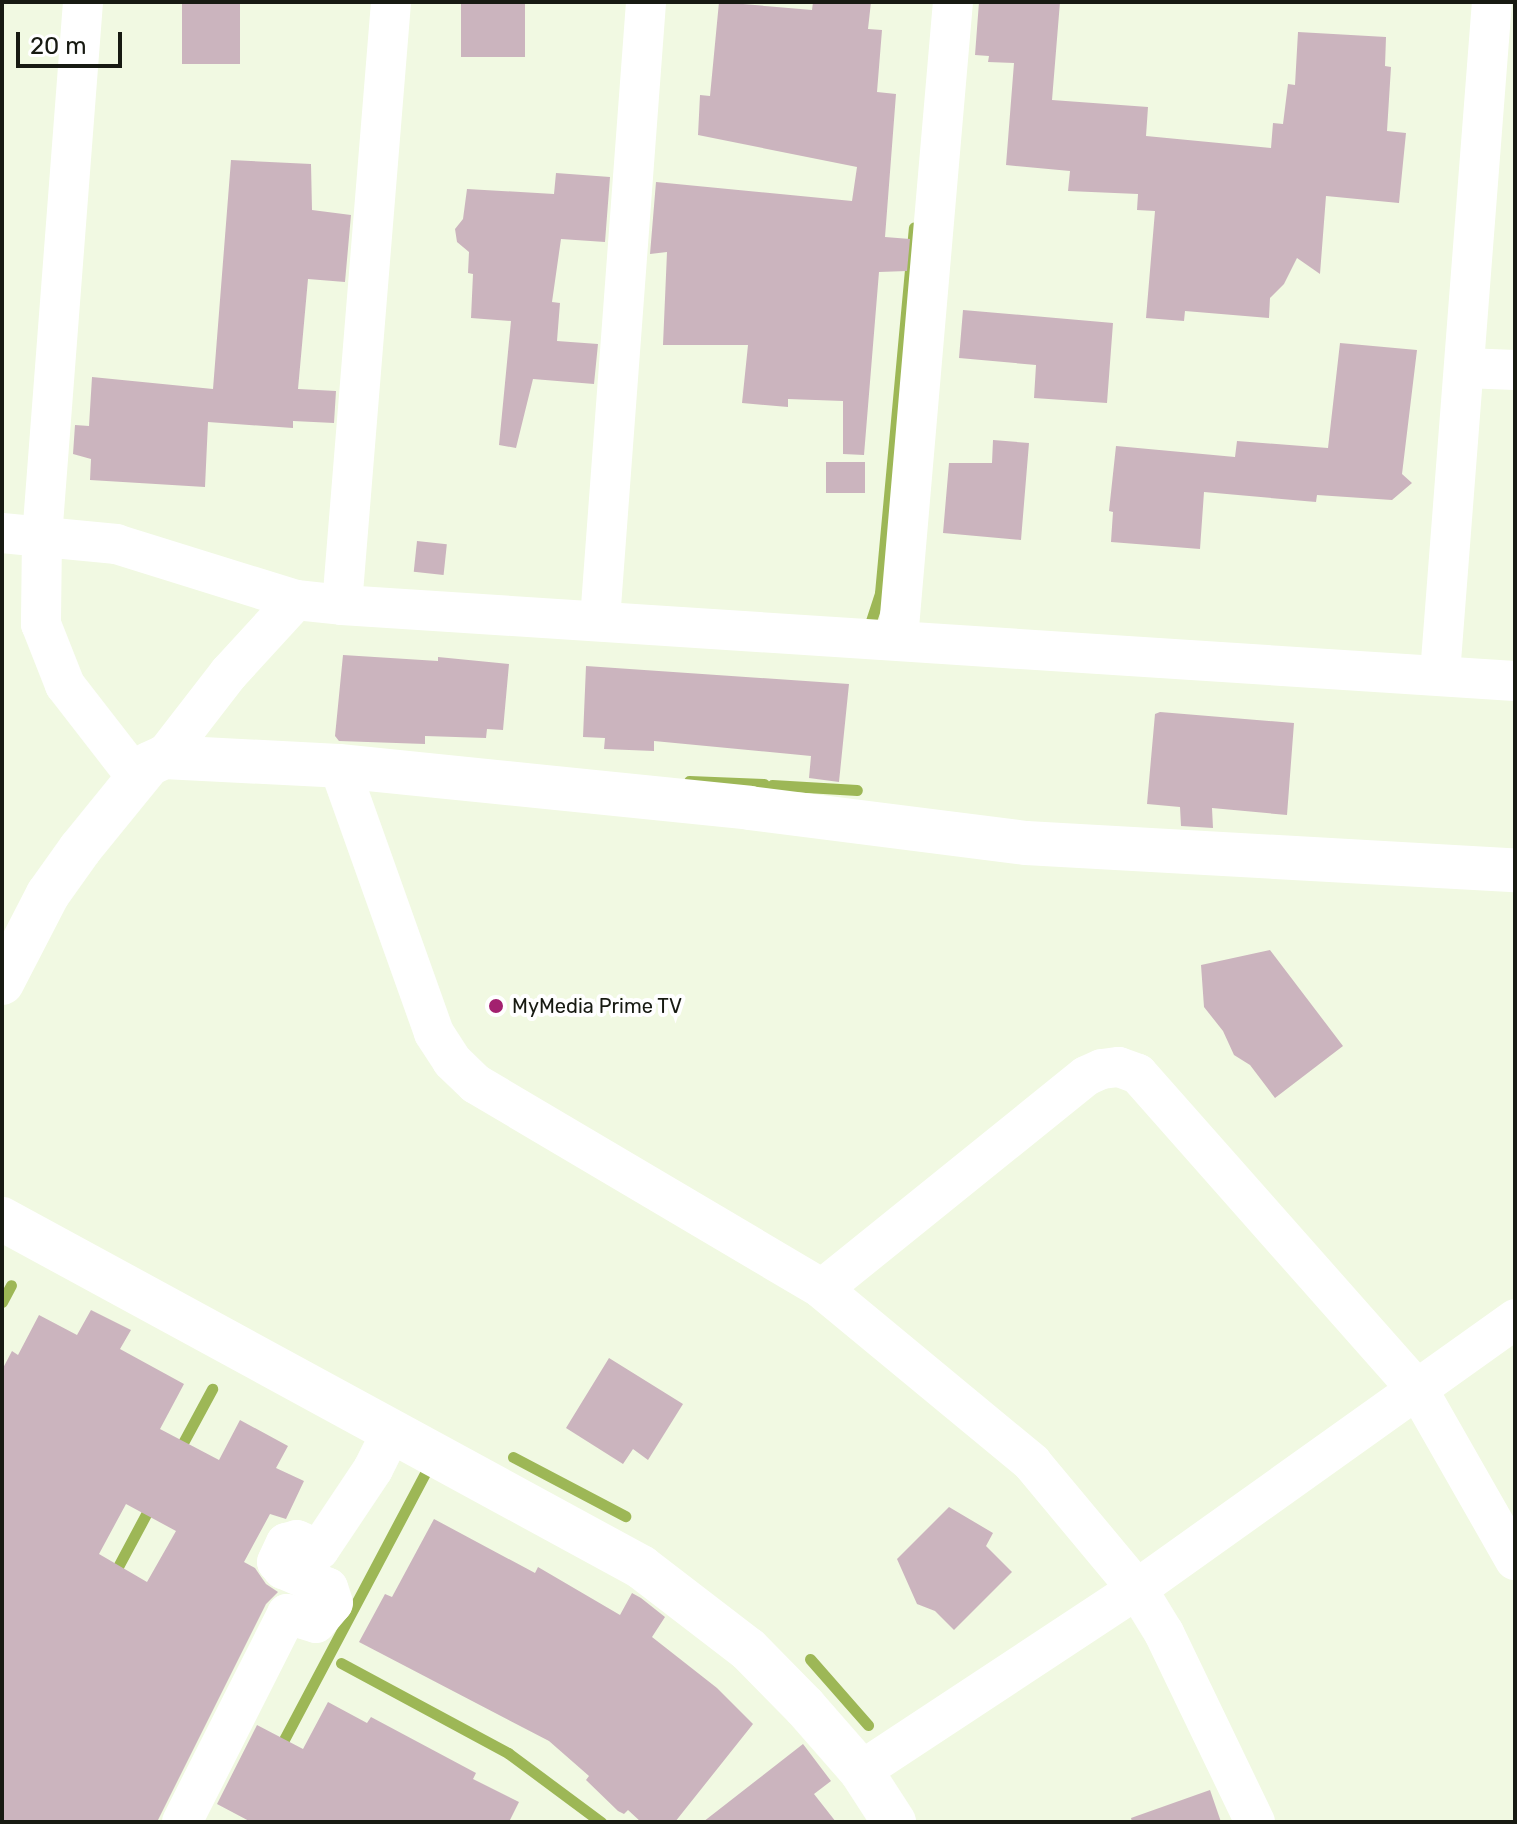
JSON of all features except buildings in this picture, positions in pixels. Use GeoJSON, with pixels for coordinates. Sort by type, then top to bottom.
{"type":"FeatureCollection","features":[{"type":"Feature","properties":{"kind":"main road"},"geometry":{"type":"LineString","coordinates":[[2,983],[48,894],[80,849],[151,768],[339,766],[749,808],[1026,843],[1515,870]]}},
{"type":"Feature","properties":{"kind":"main road"},"geometry":{"type":"LineString","coordinates":[[2,1219],[641,1567],[694,1604],[748,1649],[805,1707],[861,1771],[894,1822]]}},
{"type":"Feature","properties":{"kind":"street"},"geometry":{"type":"LineString","coordinates":[[83,2],[42,537],[41,624],[65,685],[151,768],[229,673],[296,600]]}},
{"type":"Feature","properties":{"kind":"street"},"geometry":{"type":"LineString","coordinates":[[342,605],[391,2]]}},
{"type":"Feature","properties":{"kind":"street"},"geometry":{"type":"LineString","coordinates":[[600,620],[646,2]]}},
{"type":"Feature","properties":{"kind":"street"},"geometry":{"type":"LineString","coordinates":[[898,639],[953,2]]}},
{"type":"Feature","properties":{"kind":"street"},"geometry":{"type":"LineString","coordinates":[[1440,674],[1499,15]]}},
{"type":"Feature","properties":{"kind":"street"},"geometry":{"type":"LineString","coordinates":[[1465,368],[1515,370]]}},
{"type":"Feature","properties":{"kind":"street"},"geometry":{"type":"LineString","coordinates":[[2,533],[116,544],[296,600],[342,605],[1515,681]]}},
{"type":"Feature","properties":{"kind":"street"},"geometry":{"type":"LineString","coordinates":[[339,766],[434,1033],[452,1061],[476,1084],[822,1289],[1032,1463],[1137,1589],[1164,1633],[1255,1822]]}},
{"type":"Feature","properties":{"kind":"street"},"geometry":{"type":"LineString","coordinates":[[822,1289],[1086,1076],[1102,1069],[1119,1067],[1138,1074],[1418,1390],[1515,1560]]}},
{"type":"Feature","properties":{"kind":"street"},"geometry":{"type":"LineString","coordinates":[[861,1771],[1137,1589],[1515,1319]]}},
{"type":"Feature","properties":{"kind":"street"},"geometry":{"type":"LineString","coordinates":[[182,1822],[287,1614],[316,1623],[333,1603],[328,1588],[283,1569],[277,1562],[286,1543],[297,1540],[319,1550],[373,1469],[392,1431]]}},
{"type":"Feature","properties":{"kind":"waterway"},"geometry":{"type":"LineString","coordinates":[[870,624],[880,593],[914,228]]}},
{"type":"Feature","properties":{"kind":"waterway"},"geometry":{"type":"LineString","coordinates":[[689,781],[764,784]]}},
{"type":"Feature","properties":{"kind":"waterway"},"geometry":{"type":"LineString","coordinates":[[772,785],[857,790]]}},
{"type":"Feature","properties":{"kind":"waterway"},"geometry":{"type":"LineString","coordinates":[[2,1302],[11,1285]]}},
{"type":"Feature","properties":{"kind":"waterway"},"geometry":{"type":"LineString","coordinates":[[178,1452],[212,1389]]}},
{"type":"Feature","properties":{"kind":"waterway"},"geometry":{"type":"LineString","coordinates":[[513,1457],[625,1516]]}},
{"type":"Feature","properties":{"kind":"waterway"},"geometry":{"type":"LineString","coordinates":[[279,1749],[426,1471]]}},
{"type":"Feature","properties":{"kind":"waterway"},"geometry":{"type":"LineString","coordinates":[[113,1576],[152,1503]]}},
{"type":"Feature","properties":{"kind":"waterway"},"geometry":{"type":"LineString","coordinates":[[810,1659],[868,1725]]}},
{"type":"Feature","properties":{"kind":"waterway"},"geometry":{"type":"LineString","coordinates":[[341,1663],[508,1753],[601,1822]]}},
{"type":"Feature","properties":{"kind":"place","name":"MyMedia Prime TV"},"geometry":{"type":"Point","coordinates":[496,1006]}}]}
